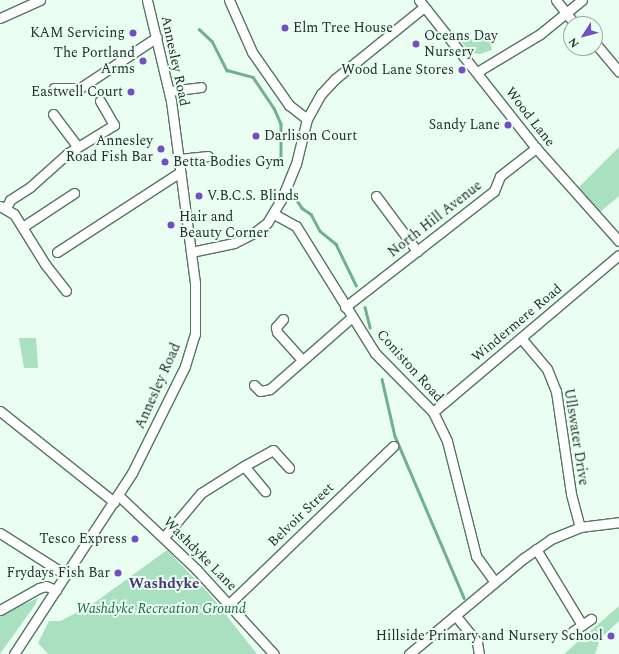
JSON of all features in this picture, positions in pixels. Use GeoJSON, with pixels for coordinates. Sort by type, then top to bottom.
{"type":"FeatureCollection","features":[{"type":"Feature","properties":{"kind":"street"},"geometry":{"type":"LineString","coordinates":[[0,18],[40,0]]}},
{"type":"Feature","properties":{"kind":"street","name":"Annesley Road"},"geometry":{"type":"LineString","coordinates":[[14,654],[116,499],[155,429],[192,347],[197,304],[179,159],[169,91],[147,0]]}},
{"type":"Feature","properties":{"kind":"street"},"geometry":{"type":"LineString","coordinates":[[229,0],[252,52],[289,105],[307,119]]}},
{"type":"Feature","properties":{"kind":"street"},"geometry":{"type":"LineString","coordinates":[[556,0],[568,16]]}},
{"type":"Feature","properties":{"kind":"street"},"geometry":{"type":"LineString","coordinates":[[477,72],[540,34],[582,0]]}},
{"type":"Feature","properties":{"kind":"street"},"geometry":{"type":"LineString","coordinates":[[191,252],[239,241],[259,230],[274,214],[296,164],[307,119],[317,100],[329,84],[422,3]]}},
{"type":"Feature","properties":{"kind":"street","name":"Wood Lane"},"geometry":{"type":"LineString","coordinates":[[422,3],[536,148],[619,241]]}},
{"type":"Feature","properties":{"kind":"street"},"geometry":{"type":"LineString","coordinates":[[54,88],[80,88],[157,37]]}},
{"type":"Feature","properties":{"kind":"street"},"geometry":{"type":"LineString","coordinates":[[603,52],[617,67]]}},
{"type":"Feature","properties":{"kind":"street"},"geometry":{"type":"LineString","coordinates":[[169,91],[201,87]]}},
{"type":"Feature","properties":{"kind":"street"},"geometry":{"type":"LineString","coordinates":[[66,291],[45,264],[24,226],[3,207],[10,200],[30,187],[77,146],[114,125],[100,101]]}},
{"type":"Feature","properties":{"kind":"street"},"geometry":{"type":"LineString","coordinates":[[53,114],[77,146]]}},
{"type":"Feature","properties":{"kind":"street","name":"North Hill Avenue"},"geometry":{"type":"LineString","coordinates":[[345,307],[494,191],[500,176],[536,148]]}},
{"type":"Feature","properties":{"kind":"street"},"geometry":{"type":"LineString","coordinates":[[179,159],[208,156]]}},
{"type":"Feature","properties":{"kind":"street"},"geometry":{"type":"LineString","coordinates":[[57,252],[180,172]]}},
{"type":"Feature","properties":{"kind":"street"},"geometry":{"type":"LineString","coordinates":[[24,226],[74,193]]}},
{"type":"Feature","properties":{"kind":"street"},"geometry":{"type":"LineString","coordinates":[[376,196],[417,251]]}},
{"type":"Feature","properties":{"kind":"street","name":"Coniston Road"},"geometry":{"type":"LineString","coordinates":[[274,214],[296,226],[375,353],[433,412],[447,441],[476,556],[495,582]]}},
{"type":"Feature","properties":{"kind":"street","name":"Windermere Road"},"geometry":{"type":"LineString","coordinates":[[433,412],[619,255]]}},
{"type":"Feature","properties":{"kind":"street"},"geometry":{"type":"LineString","coordinates":[[254,385],[260,390],[270,389],[352,317]]}},
{"type":"Feature","properties":{"kind":"street"},"geometry":{"type":"LineString","coordinates":[[283,319],[276,327],[277,332],[302,360]]}},
{"type":"Feature","properties":{"kind":"street","name":"Ullswater Drive"},"geometry":{"type":"LineString","coordinates":[[521,338],[546,369],[556,391],[571,494],[580,527]]}},
{"type":"Feature","properties":{"kind":"street","name":"Washdyke Lane"},"geometry":{"type":"LineString","coordinates":[[0,411],[164,537],[229,604],[274,654]]}},
{"type":"Feature","properties":{"kind":"street","name":"Belvoir Street"},"geometry":{"type":"LineString","coordinates":[[229,604],[394,446]]}},
{"type":"Feature","properties":{"kind":"street"},"geometry":{"type":"LineString","coordinates":[[164,537],[201,493],[244,466],[273,450],[289,468]]}},
{"type":"Feature","properties":{"kind":"street"},"geometry":{"type":"LineString","coordinates":[[244,466],[265,492]]}},
{"type":"Feature","properties":{"kind":"street"},"geometry":{"type":"LineString","coordinates":[[409,654],[536,549],[563,533],[580,527],[619,522]]}},
{"type":"Feature","properties":{"kind":"street"},"geometry":{"type":"LineString","coordinates":[[0,533],[66,575]]}},
{"type":"Feature","properties":{"kind":"street"},"geometry":{"type":"LineString","coordinates":[[536,549],[582,625]]}},
{"type":"Feature","properties":{"kind":"street"},"geometry":{"type":"LineString","coordinates":[[0,610],[39,588],[46,586],[56,590]]}},
{"type":"Feature","properties":{"kind":"street"},"geometry":{"type":"LineString","coordinates":[[455,615],[477,642],[479,654]]}},
{"type":"Feature","properties":{"kind":"street"},"geometry":{"type":"LineString","coordinates":[[573,632],[591,619]]}},
{"type":"Feature","properties":{"kind":"green space"},"geometry":{"type":"Polygon","coordinates":[[[459,39],[490,40],[492,50],[480,54],[473,53],[468,50],[459,39]]]}},
{"type":"Feature","properties":{"kind":"green space"},"geometry":{"type":"Polygon","coordinates":[[[619,147],[619,196],[600,212],[579,187],[619,147]]]}},
{"type":"Feature","properties":{"kind":"green space"},"geometry":{"type":"Polygon","coordinates":[[[19,338],[36,338],[38,368],[24,368],[19,338]]]}},
{"type":"Feature","properties":{"kind":"green space","name":"Washdyke Recreation Ground"},"geometry":{"type":"Polygon","coordinates":[[[167,550],[211,596],[257,654],[48,654],[38,643],[49,621],[60,621],[90,606],[167,550]]]}},
{"type":"Feature","properties":{"kind":"green space"},"geometry":{"type":"Polygon","coordinates":[[[38,598],[35,605],[0,654],[0,615],[38,598]]]}},
{"type":"Feature","properties":{"kind":"green space"},"geometry":{"type":"Polygon","coordinates":[[[619,606],[619,621],[600,639],[595,654],[564,654],[619,606]]]}},
{"type":"Feature","properties":{"kind":"waterway"},"geometry":{"type":"LineString","coordinates":[[199,29],[212,41],[227,70],[253,77],[274,108],[281,124],[281,157]]}},
{"type":"Feature","properties":{"kind":"waterway"},"geometry":{"type":"LineString","coordinates":[[296,199],[302,208],[311,214],[320,231],[336,244],[356,285]]}},
{"type":"Feature","properties":{"kind":"waterway"},"geometry":{"type":"LineString","coordinates":[[365,307],[370,327]]}},
{"type":"Feature","properties":{"kind":"waterway"},"geometry":{"type":"LineString","coordinates":[[382,379],[395,436],[464,598]]}},
{"type":"Feature","properties":{"kind":"place","name":"Elm Tree House"},"geometry":{"type":"Point","coordinates":[285,28]}},
{"type":"Feature","properties":{"kind":"place","name":"KAM Servicing"},"geometry":{"type":"Point","coordinates":[133,33]}},
{"type":"Feature","properties":{"kind":"place","name":"Oceans Day Nursery"},"geometry":{"type":"Point","coordinates":[416,44]}},
{"type":"Feature","properties":{"kind":"place","name":"The Portland Arms"},"geometry":{"type":"Point","coordinates":[143,61]}},
{"type":"Feature","properties":{"kind":"place","name":"Wood Lane Stores"},"geometry":{"type":"Point","coordinates":[462,70]}},
{"type":"Feature","properties":{"kind":"place","name":"Eastwell Court"},"geometry":{"type":"Point","coordinates":[131,92]}},
{"type":"Feature","properties":{"kind":"place","name":"Sandy Lane"},"geometry":{"type":"Point","coordinates":[508,125]}},
{"type":"Feature","properties":{"kind":"place","name":"Darlison Court"},"geometry":{"type":"Point","coordinates":[256,136]}},
{"type":"Feature","properties":{"kind":"place","name":"Annesley Road Fish Bar"},"geometry":{"type":"Point","coordinates":[161,149]}},
{"type":"Feature","properties":{"kind":"place","name":"Betta Bodies Gym"},"geometry":{"type":"Point","coordinates":[165,162]}},
{"type":"Feature","properties":{"kind":"place","name":"V.B.C.S. Blinds"},"geometry":{"type":"Point","coordinates":[199,196]}},
{"type":"Feature","properties":{"kind":"place","name":"Hair and Beauty Corner"},"geometry":{"type":"Point","coordinates":[171,225]}},
{"type":"Feature","properties":{"kind":"place","name":"Tesco Express"},"geometry":{"type":"Point","coordinates":[135,539]}},
{"type":"Feature","properties":{"kind":"place","name":"Frydays Fish Bar"},"geometry":{"type":"Point","coordinates":[118,573]}},
{"type":"Feature","properties":{"kind":"place","name":"Hillside Primary and Nursery School"},"geometry":{"type":"Point","coordinates":[611,636]}},
{"type":"Feature","properties":{"kind":"district","name":"Washdyke"},"geometry":{"type":"Point","coordinates":[164,584]}}]}
